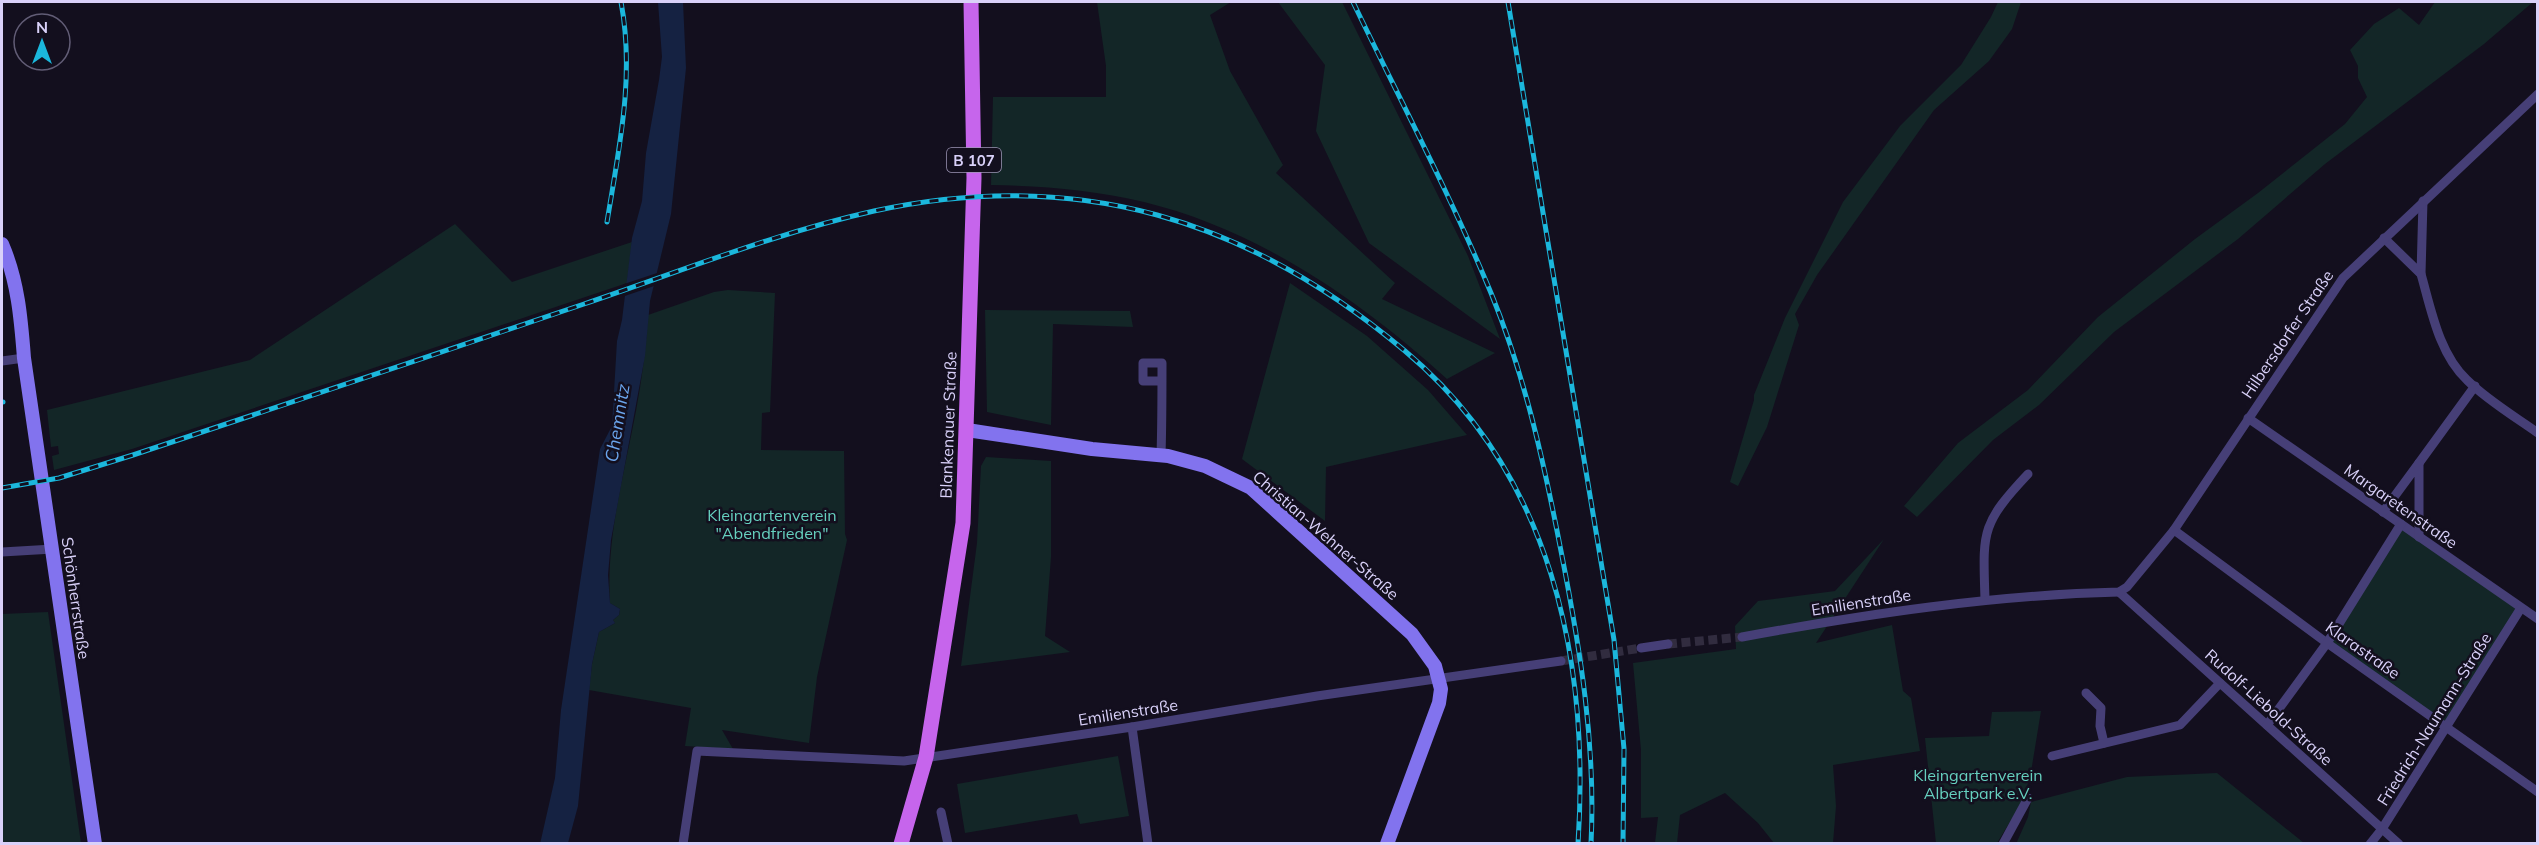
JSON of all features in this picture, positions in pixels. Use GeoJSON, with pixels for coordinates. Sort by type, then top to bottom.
{"type":"FeatureCollection","features":[{"type":"Feature","properties":{"kind":"main road","name":"Blankenauer Straße"},"geometry":{"type":"LineString","coordinates":[[901,843],[926,758],[963,523],[974,178],[971,2]]}},
{"type":"Feature","properties":{"kind":"main road","name":"Schönherrstraße"},"geometry":{"type":"LineString","coordinates":[[2,244],[18,299],[24,358],[95,843]]}},
{"type":"Feature","properties":{"kind":"main road","name":"Christian-Wehner-Straße"},"geometry":{"type":"LineString","coordinates":[[967,430],[1092,449],[1161,455],[1205,466],[1230,476],[1251,488],[1412,634],[1429,655],[1439,679]]}},
{"type":"Feature","properties":{"kind":"main road"},"geometry":{"type":"LineString","coordinates":[[1387,843],[1439,703],[1439,679]]}},
{"type":"Feature","properties":{"kind":"street","name":"Hilbersdorfer Straße"},"geometry":{"type":"LineString","coordinates":[[2119,592],[2127,587],[2174,530],[2343,278],[2538,94]]}},
{"type":"Feature","properties":{"kind":"street"},"geometry":{"type":"LineString","coordinates":[[2423,201],[2421,274],[2433,320],[2453,363],[2466,380],[2538,434]]}},
{"type":"Feature","properties":{"kind":"street"},"geometry":{"type":"LineString","coordinates":[[2384,238],[2421,274]]}},
{"type":"Feature","properties":{"kind":"street"},"geometry":{"type":"LineString","coordinates":[[2,360],[24,358]]}},
{"type":"Feature","properties":{"kind":"street"},"geometry":{"type":"LineString","coordinates":[[1161,455],[1162,381]]}},
{"type":"Feature","properties":{"kind":"street"},"geometry":{"type":"LineString","coordinates":[[2383,512],[2475,386]]}},
{"type":"Feature","properties":{"kind":"street","name":"Margaretenstraße"},"geometry":{"type":"LineString","coordinates":[[2248,418],[2538,620]]}},
{"type":"Feature","properties":{"kind":"street"},"geometry":{"type":"LineString","coordinates":[[2419,463],[2419,537]]}},
{"type":"Feature","properties":{"kind":"street"},"geometry":{"type":"LineString","coordinates":[[1985,600],[1986,530],[1999,506],[2028,474]]}},
{"type":"Feature","properties":{"kind":"street"},"geometry":{"type":"LineString","coordinates":[[2267,725],[2327,643],[2401,524]]}},
{"type":"Feature","properties":{"kind":"street","name":"Klarastraße"},"geometry":{"type":"LineString","coordinates":[[2174,530],[2327,643],[2538,792]]}},
{"type":"Feature","properties":{"kind":"street"},"geometry":{"type":"LineString","coordinates":[[2,552],[53,549]]}},
{"type":"Feature","properties":{"kind":"street","name":"Emilienstraße"},"geometry":{"type":"LineString","coordinates":[[1743,637],[1848,618],[1985,600],[2119,592]]}},
{"type":"Feature","properties":{"kind":"street","name":"Rudolf-Liebold-Straße"},"geometry":{"type":"LineString","coordinates":[[2119,592],[2399,843]]}},
{"type":"Feature","properties":{"kind":"street","name":"Friedrich-Naumann-Straße"},"geometry":{"type":"LineString","coordinates":[[2370,843],[2382,829],[2448,727],[2522,608]]}},
{"type":"Feature","properties":{"kind":"street"},"geometry":{"type":"LineString","coordinates":[[1641,648],[1668,644]]}},
{"type":"Feature","properties":{"kind":"street","name":"Emilienstraße"},"geometry":{"type":"LineString","coordinates":[[683,843],[698,751],[904,761],[1132,727],[1317,696],[1561,661]]}},
{"type":"Feature","properties":{"kind":"street"},"geometry":{"type":"LineString","coordinates":[[2052,756],[2180,726],[2220,683]]}},
{"type":"Feature","properties":{"kind":"street"},"geometry":{"type":"LineString","coordinates":[[2086,693],[2101,708],[2100,726],[2104,743]]}},
{"type":"Feature","properties":{"kind":"street"},"geometry":{"type":"LineString","coordinates":[[1132,727],[1148,843]]}},
{"type":"Feature","properties":{"kind":"street"},"geometry":{"type":"LineString","coordinates":[[2003,843],[2028,798]]}},
{"type":"Feature","properties":{"kind":"street"},"geometry":{"type":"LineString","coordinates":[[941,812],[948,843]]}},
{"type":"Feature","properties":{"kind":"green space"},"geometry":{"type":"Polygon","coordinates":[[[1097,2],[1231,2],[1210,15],[1230,71],[1283,165],[1276,173],[1395,283],[1382,299],[1495,353],[1447,379],[1380,322],[1344,296],[1268,250],[1228,230],[1187,214],[1106,194],[1068,189],[991,185],[993,97],[1106,97],[1106,66],[1097,2]]]}},
{"type":"Feature","properties":{"kind":"green space"},"geometry":{"type":"Polygon","coordinates":[[[1278,2],[1342,2],[1468,256],[1500,339],[1369,243],[1316,131],[1325,65],[1278,2]]]}},
{"type":"Feature","properties":{"kind":"green space"},"geometry":{"type":"Polygon","coordinates":[[[1998,2],[2021,2],[2012,29],[1989,61],[1934,110],[1817,275],[1795,314],[1799,325],[1767,427],[1738,486],[1730,482],[1754,395],[1785,318],[1843,202],[1900,126],[1961,65],[1998,2]]]}},
{"type":"Feature","properties":{"kind":"green space"},"geometry":{"type":"Polygon","coordinates":[[[2435,2],[2533,2],[2484,44],[2325,164],[2238,239],[2114,332],[2039,405],[1993,440],[1917,517],[1904,506],[1958,443],[2028,390],[2098,317],[2345,124],[2367,97],[2358,78],[2358,66],[2350,50],[2374,24],[2399,8],[2419,25],[2435,2]]]}},
{"type":"Feature","properties":{"kind":"green space"},"geometry":{"type":"Polygon","coordinates":[[[455,224],[512,282],[632,242],[627,283],[132,449],[54,470],[52,456],[59,454],[58,446],[51,447],[47,410],[250,360],[455,224]]]}},
{"type":"Feature","properties":{"kind":"green space"},"geometry":{"type":"Polygon","coordinates":[[[1290,283],[1367,336],[1428,390],[1467,435],[1326,467],[1325,521],[1242,459],[1290,283]]]}},
{"type":"Feature","properties":{"kind":"green space","name":"Kleingartenverein \"Abendfrieden\""},"geometry":{"type":"Polygon","coordinates":[[[728,290],[775,293],[770,412],[762,413],[761,450],[844,451],[847,540],[817,677],[809,743],[722,730],[733,749],[685,746],[691,708],[589,690],[599,632],[615,623],[613,620],[619,615],[620,609],[610,603],[609,578],[613,530],[640,387],[648,315],[714,292],[728,290]]]}},
{"type":"Feature","properties":{"kind":"green space"},"geometry":{"type":"Polygon","coordinates":[[[985,310],[1130,311],[1133,327],[1053,324],[1051,425],[987,412],[985,310]]]}},
{"type":"Feature","properties":{"kind":"green space"},"geometry":{"type":"Polygon","coordinates":[[[986,457],[1051,461],[1051,557],[1045,636],[1070,652],[961,666],[977,543],[981,466],[986,457]]]}},
{"type":"Feature","properties":{"kind":"green space"},"geometry":{"type":"Polygon","coordinates":[[[2402,528],[2517,609],[2447,723],[2330,642],[2402,528]]]}},
{"type":"Feature","properties":{"kind":"green space"},"geometry":{"type":"Polygon","coordinates":[[[1884,539],[1816,643],[1892,625],[1903,691],[1911,698],[1920,751],[1833,765],[1836,806],[1833,843],[1774,843],[1758,823],[1725,793],[1680,815],[1677,843],[1655,843],[1658,817],[1641,818],[1641,750],[1633,663],[1736,649],[1735,626],[1758,601],[1835,591],[1884,539]]]}},
{"type":"Feature","properties":{"kind":"green space"},"geometry":{"type":"Polygon","coordinates":[[[48,612],[81,843],[2,843],[2,614],[48,612]]]}},
{"type":"Feature","properties":{"kind":"green space","name":"Kleingartenverein Albertpark e.V."},"geometry":{"type":"Polygon","coordinates":[[[2041,711],[2024,799],[1997,843],[1936,843],[1925,738],[1989,736],[1992,712],[2041,711]]]}},
{"type":"Feature","properties":{"kind":"green space"},"geometry":{"type":"Polygon","coordinates":[[[1118,756],[1129,816],[1080,824],[1077,814],[965,833],[957,784],[1118,756]]]}},
{"type":"Feature","properties":{"kind":"green space"},"geometry":{"type":"Polygon","coordinates":[[[2217,773],[2304,843],[2016,844],[2028,817],[2031,802],[2127,777],[2217,773]]]}},
{"type":"Feature","properties":{"kind":"water","name":"Chemnitz"},"geometry":{"type":"Polygon","coordinates":[[[658,2],[683,2],[686,68],[671,214],[650,301],[645,356],[611,540],[608,575],[610,603],[620,609],[619,615],[613,620],[615,623],[599,632],[592,664],[578,806],[568,843],[540,844],[555,778],[561,710],[600,449],[612,426],[617,341],[622,320],[632,238],[642,201],[646,153],[662,57],[658,2]]]}},
{"type":"Feature","properties":{"kind":"pier"},"geometry":{"type":"Polygon","coordinates":[[[660,272],[657,285],[622,297],[624,284],[660,272]]]}},
{"type":"Feature","properties":{"kind":"tunnel"},"geometry":{"type":"LineString","coordinates":[[1668,644],[1742,637]]}},
{"type":"Feature","properties":{"kind":"tunnel"},"geometry":{"type":"LineString","coordinates":[[1561,661],[1641,648]]}},
{"type":"Feature","properties":{"kind":"railway"},"geometry":{"type":"LineString","coordinates":[[607,222],[626,85],[625,30],[621,2]]}},
{"type":"Feature","properties":{"kind":"railway"},"geometry":{"type":"LineString","coordinates":[[1353,2],[1475,256],[1503,324],[1524,388],[1555,518],[1580,660],[1589,733],[1591,844]]}},
{"type":"Feature","properties":{"kind":"railway"},"geometry":{"type":"LineString","coordinates":[[1508,2],[1614,640],[1624,749],[1623,844]]}},
{"type":"Feature","properties":{"kind":"railway"},"geometry":{"type":"LineString","coordinates":[[2,488],[59,478],[133,455],[800,230],[874,211],[949,199],[1021,196],[1090,201],[1157,215],[1222,237],[1284,267],[1345,305],[1405,351],[1455,400],[1496,454],[1528,513],[1551,575],[1567,640],[1577,707],[1580,775],[1578,844]]}}]}
